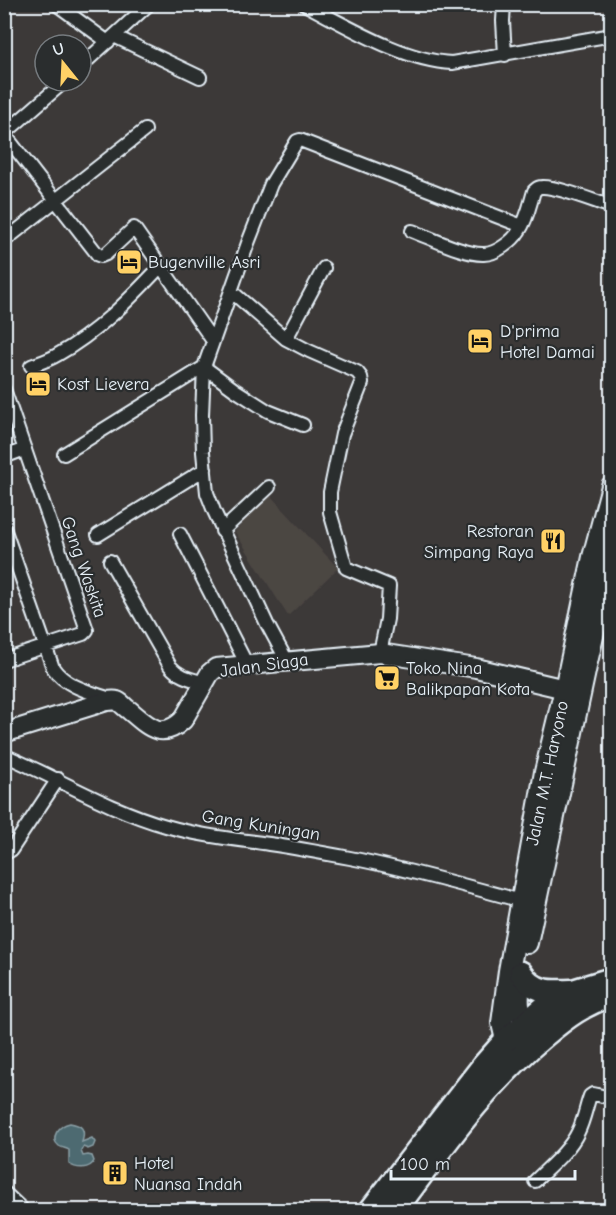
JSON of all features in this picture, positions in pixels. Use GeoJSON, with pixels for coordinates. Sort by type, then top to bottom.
{"type":"FeatureCollection","features":[{"type":"Feature","properties":{"kind":"highway"},"geometry":{"type":"LineString","coordinates":[[521,973],[525,980],[538,989],[550,992],[573,991]]}},
{"type":"Feature","properties":{"kind":"highway"},"geometry":{"type":"LineString","coordinates":[[532,1031],[546,1006],[573,991],[612,979]]}},
{"type":"Feature","properties":{"kind":"highway"},"geometry":{"type":"LineString","coordinates":[[370,1210],[483,1066],[513,1047],[532,1031],[612,995]]}},
{"type":"Feature","properties":{"kind":"highway"},"geometry":{"type":"LineString","coordinates":[[395,1210],[465,1118],[513,1047]]}},
{"type":"Feature","properties":{"kind":"main road","name":"Jalan M.T. Haryono"},"geometry":{"type":"LineString","coordinates":[[513,1047],[502,1023],[522,901],[545,772],[593,557],[612,486]]}},
{"type":"Feature","properties":{"kind":"main road","name":"Jalan M.T. Haryono"},"geometry":{"type":"LineString","coordinates":[[532,1031],[518,1004],[521,973],[587,662],[612,556]]}},
{"type":"Feature","properties":{"kind":"street"},"geometry":{"type":"LineString","coordinates":[[56,4],[111,39],[200,77]]}},
{"type":"Feature","properties":{"kind":"street"},"geometry":{"type":"LineString","coordinates":[[93,55],[149,4]]}},
{"type":"Feature","properties":{"kind":"street"},"geometry":{"type":"LineString","coordinates":[[304,4],[397,51],[438,63],[505,55],[612,35]]}},
{"type":"Feature","properties":{"kind":"street"},"geometry":{"type":"LineString","coordinates":[[504,4],[505,55]]}},
{"type":"Feature","properties":{"kind":"street"},"geometry":{"type":"LineString","coordinates":[[51,93],[5,134],[98,255],[106,254],[135,228],[213,341]]}},
{"type":"Feature","properties":{"kind":"street"},"geometry":{"type":"LineString","coordinates":[[4,241],[145,130]]}},
{"type":"Feature","properties":{"kind":"street"},"geometry":{"type":"LineString","coordinates":[[287,661],[222,531],[207,493],[203,452],[204,367],[271,184],[297,141],[300,140],[522,226]]}},
{"type":"Feature","properties":{"kind":"street"},"geometry":{"type":"LineString","coordinates":[[412,231],[459,249],[484,254],[495,251],[515,236],[522,226],[534,191],[540,187],[555,189],[612,207]]}},
{"type":"Feature","properties":{"kind":"street"},"geometry":{"type":"LineString","coordinates":[[31,366],[56,356],[104,323],[161,266]]}},
{"type":"Feature","properties":{"kind":"street"},"geometry":{"type":"LineString","coordinates":[[286,339],[324,268]]}},
{"type":"Feature","properties":{"kind":"street"},"geometry":{"type":"LineString","coordinates":[[231,291],[286,339],[357,372],[361,377],[362,383],[342,434],[329,503],[346,568],[389,586],[387,619],[380,653]]}},
{"type":"Feature","properties":{"kind":"street"},"geometry":{"type":"LineString","coordinates":[[204,367],[268,411],[303,425]]}},
{"type":"Feature","properties":{"kind":"street"},"geometry":{"type":"LineString","coordinates":[[64,454],[204,367]]}},
{"type":"Feature","properties":{"kind":"street"},"geometry":{"type":"LineString","coordinates":[[4,389],[25,449],[4,457]]}},
{"type":"Feature","properties":{"kind":"street","name":"Gang Waskita"},"geometry":{"type":"LineString","coordinates":[[25,449],[87,630],[83,634],[45,647]]}},
{"type":"Feature","properties":{"kind":"street"},"geometry":{"type":"LineString","coordinates":[[98,535],[205,469]]}},
{"type":"Feature","properties":{"kind":"street"},"geometry":{"type":"LineString","coordinates":[[222,531],[269,487]]}},
{"type":"Feature","properties":{"kind":"street"},"geometry":{"type":"LineString","coordinates":[[4,528],[53,668],[60,678],[69,684],[118,701]]}},
{"type":"Feature","properties":{"kind":"street"},"geometry":{"type":"LineString","coordinates":[[180,534],[247,665]]}},
{"type":"Feature","properties":{"kind":"street"},"geometry":{"type":"LineString","coordinates":[[110,561],[170,666],[183,676],[205,683]]}},
{"type":"Feature","properties":{"kind":"street"},"geometry":{"type":"LineString","coordinates":[[4,660],[45,647]]}},
{"type":"Feature","properties":{"kind":"street","name":"Jalan Siaga"},"geometry":{"type":"LineString","coordinates":[[118,701],[152,728],[164,731],[177,726],[183,720],[210,673],[216,668],[380,653],[476,668],[565,689]]}},
{"type":"Feature","properties":{"kind":"street"},"geometry":{"type":"LineString","coordinates":[[4,733],[94,704],[118,701]]}},
{"type":"Feature","properties":{"kind":"street","name":"Gang Kuningan"},"geometry":{"type":"LineString","coordinates":[[4,754],[140,818],[167,827],[208,836],[353,859],[421,874],[522,901]]}},
{"type":"Feature","properties":{"kind":"street"},"geometry":{"type":"LineString","coordinates":[[4,854],[11,850],[58,779]]}},
{"type":"Feature","properties":{"kind":"street"},"geometry":{"type":"LineString","coordinates":[[535,1181],[572,1142],[590,1096],[593,1094],[612,1098]]}},
{"type":"Feature","properties":{"kind":"street"},"geometry":{"type":"LineString","coordinates":[[4,1192],[23,1210]]}},
{"type":"Feature","properties":{"kind":"shaded area"},"geometry":{"type":"Polygon","coordinates":[[[267,492],[338,568],[288,616],[235,532],[267,492]]]}},
{"type":"Feature","properties":{"kind":"water"},"geometry":{"type":"Polygon","coordinates":[[[70,1123],[82,1128],[84,1134],[82,1142],[92,1138],[95,1142],[93,1147],[88,1149],[83,1147],[81,1151],[83,1156],[92,1156],[94,1161],[89,1166],[79,1168],[69,1164],[69,1150],[56,1143],[57,1132],[62,1126],[70,1123]]]}},
{"type":"Feature","properties":{"kind":"place","name":"Bugenville Asri"},"geometry":{"type":"Point","coordinates":[129,262]}},
{"type":"Feature","properties":{"kind":"place","name":"D'prima Hotel Damai"},"geometry":{"type":"Point","coordinates":[480,341]}},
{"type":"Feature","properties":{"kind":"place","name":"Kost Lievera"},"geometry":{"type":"Point","coordinates":[38,384]}},
{"type":"Feature","properties":{"kind":"place","name":"Restoran Simpang Raya"},"geometry":{"type":"Point","coordinates":[553,541]}},
{"type":"Feature","properties":{"kind":"place","name":"Toko Nina Balikpapan Kota"},"geometry":{"type":"Point","coordinates":[387,678]}},
{"type":"Feature","properties":{"kind":"place","name":"Hotel Nuansa Indah"},"geometry":{"type":"Point","coordinates":[115,1173]}}]}
